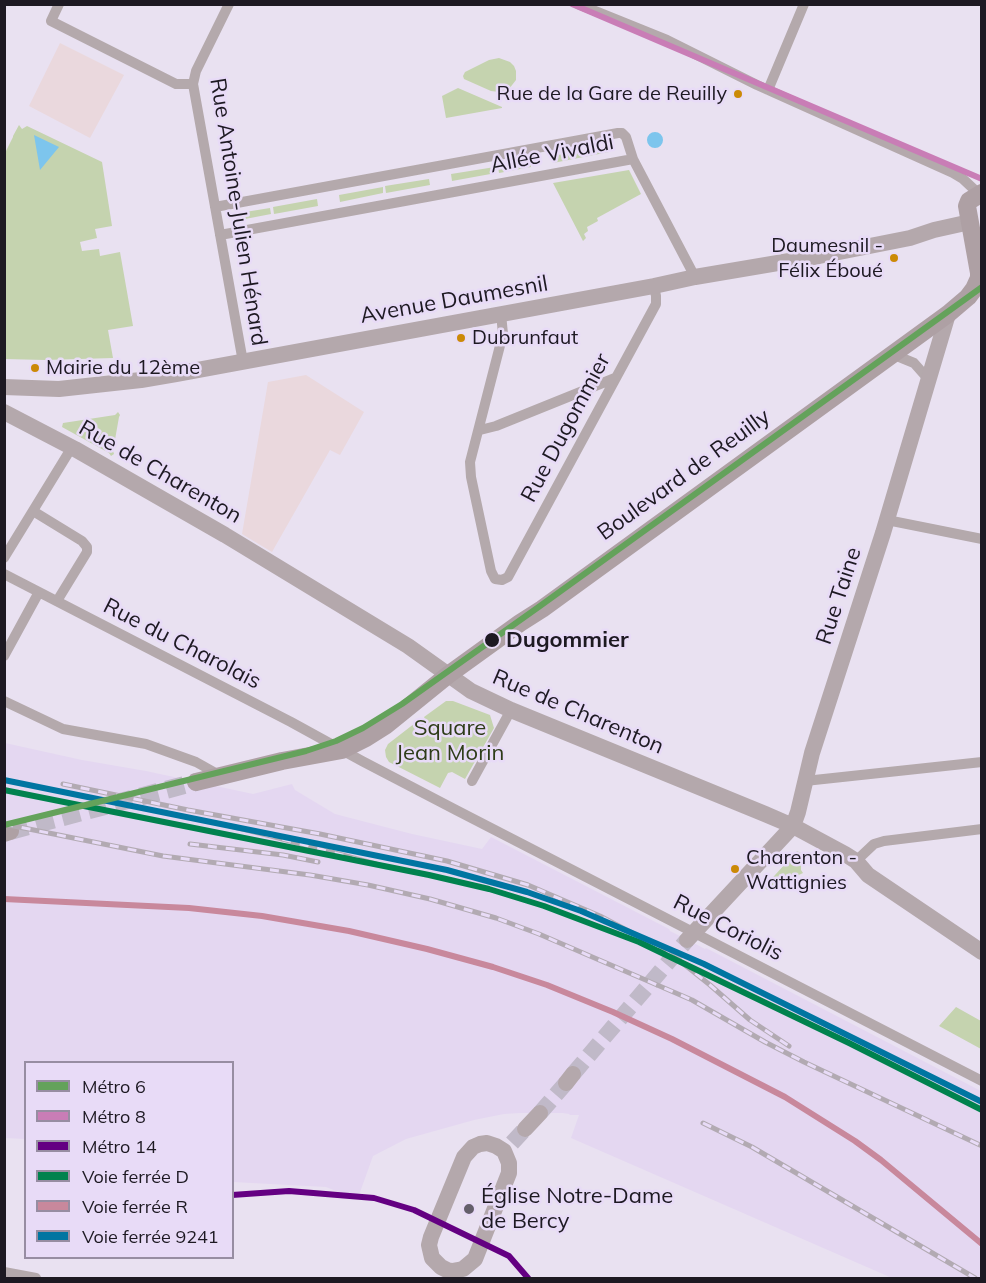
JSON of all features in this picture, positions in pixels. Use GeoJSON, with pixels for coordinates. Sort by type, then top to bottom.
{"type":"FeatureCollection","features":[{"type":"Feature","properties":{"kind":"main road"},"geometry":{"type":"LineString","coordinates":[[971,228],[967,206],[969,201],[980,193]]}},
{"type":"Feature","properties":{"kind":"main road","name":"Avenue Daumesnil"},"geometry":{"type":"LineString","coordinates":[[4,387],[59,389],[153,378],[819,256],[910,238],[934,230],[971,228]]}},
{"type":"Feature","properties":{"kind":"main road","name":"Boulevard de Reuilly"},"geometry":{"type":"LineString","coordinates":[[196,782],[282,761],[342,750],[385,726],[448,675],[948,314],[968,297],[979,278],[971,228]]}},
{"type":"Feature","properties":{"kind":"main road","name":"Rue Taine"},"geometry":{"type":"LineString","coordinates":[[792,826],[798,812],[812,753],[887,520],[948,314]]}},
{"type":"Feature","properties":{"kind":"main road","name":"Rue de Charenton"},"geometry":{"type":"LineString","coordinates":[[4,412],[72,447],[246,548],[408,646],[471,691],[511,710],[792,826],[845,854],[856,861],[868,875],[981,952]]}},
{"type":"Feature","properties":{"kind":"main road"},"geometry":{"type":"LineString","coordinates":[[690,936],[792,826]]}},
{"type":"Feature","properties":{"kind":"main road"},"geometry":{"type":"LineString","coordinates":[[525,1129],[540,1113]]}},
{"type":"Feature","properties":{"kind":"main road"},"geometry":{"type":"LineString","coordinates":[[480,1144],[508,1147],[509,1173],[475,1259],[463,1269],[445,1274],[432,1258],[431,1237],[464,1157],[473,1147],[480,1144]]}},
{"type":"Feature","properties":{"kind":"street"},"geometry":{"type":"LineString","coordinates":[[59,4],[51,21],[176,84],[193,84]]}},
{"type":"Feature","properties":{"kind":"street","name":"Rue Antoine-Julien Hénard"},"geometry":{"type":"LineString","coordinates":[[229,4],[196,71],[193,84],[243,362]]}},
{"type":"Feature","properties":{"kind":"street"},"geometry":{"type":"LineString","coordinates":[[578,4],[667,40],[768,90],[957,175],[980,193]]}},
{"type":"Feature","properties":{"kind":"street"},"geometry":{"type":"LineString","coordinates":[[768,90],[804,4]]}},
{"type":"Feature","properties":{"kind":"street","name":"Allée Vivaldi"},"geometry":{"type":"LineString","coordinates":[[215,207],[618,133],[626,137],[633,159],[220,235]]}},
{"type":"Feature","properties":{"kind":"street"},"geometry":{"type":"LineString","coordinates":[[633,159],[695,278]]}},
{"type":"Feature","properties":{"kind":"street","name":"Rue Dugommier"},"geometry":{"type":"LineString","coordinates":[[480,430],[470,462],[471,477],[491,571],[495,579],[502,580],[508,577],[656,304],[654,286]]}},
{"type":"Feature","properties":{"kind":"street"},"geometry":{"type":"LineString","coordinates":[[501,314],[504,334],[480,430],[496,426],[615,378]]}},
{"type":"Feature","properties":{"kind":"street"},"geometry":{"type":"LineString","coordinates":[[892,354],[915,363],[929,380]]}},
{"type":"Feature","properties":{"kind":"street"},"geometry":{"type":"LineString","coordinates":[[4,558],[72,447]]}},
{"type":"Feature","properties":{"kind":"street"},"geometry":{"type":"LineString","coordinates":[[33,511],[82,541],[87,547],[87,552],[57,601]]}},
{"type":"Feature","properties":{"kind":"street"},"geometry":{"type":"LineString","coordinates":[[887,520],[981,539]]}},
{"type":"Feature","properties":{"kind":"street","name":"Rue du Charolais"},"geometry":{"type":"LineString","coordinates":[[4,574],[456,810]]}},
{"type":"Feature","properties":{"kind":"street"},"geometry":{"type":"LineString","coordinates":[[4,656],[39,592]]}},
{"type":"Feature","properties":{"kind":"street"},"geometry":{"type":"LineString","coordinates":[[4,701],[63,729],[146,744],[196,762],[221,776]]}},
{"type":"Feature","properties":{"kind":"street"},"geometry":{"type":"LineString","coordinates":[[472,781],[511,710]]}},
{"type":"Feature","properties":{"kind":"street"},"geometry":{"type":"LineString","coordinates":[[805,781],[981,762]]}},
{"type":"Feature","properties":{"kind":"street","name":"Rue Coriolis"},"geometry":{"type":"LineString","coordinates":[[456,810],[690,936],[981,1081]]}},
{"type":"Feature","properties":{"kind":"street"},"geometry":{"type":"LineString","coordinates":[[856,861],[874,844],[884,841],[981,829]]}},
{"type":"Feature","properties":{"kind":"street"},"geometry":{"type":"LineString","coordinates":[[4,1272],[19,1277],[36,1278]]}},
{"type":"Feature","properties":{"kind":"shaded area"},"geometry":{"type":"Polygon","coordinates":[[[60,43],[124,75],[90,138],[29,106],[60,43]]]}},
{"type":"Feature","properties":{"kind":"shaded area"},"geometry":{"type":"Polygon","coordinates":[[[306,375],[364,412],[340,455],[330,450],[272,552],[242,534],[268,382],[306,375]]]}},
{"type":"Feature","properties":{"kind":"shaded area"},"geometry":{"type":"Polygon","coordinates":[[[5,743],[253,794],[292,784],[295,790],[335,814],[482,849],[491,837],[981,1091],[981,1278],[892,1278],[571,1138],[579,1115],[504,1114],[406,1139],[373,1156],[359,1195],[349,1196],[326,1187],[234,1182],[234,1061],[24,1061],[24,1139],[5,1138],[5,743]]]}},
{"type":"Feature","properties":{"kind":"green space"},"geometry":{"type":"Polygon","coordinates":[[[499,58],[510,62],[516,71],[516,80],[509,89],[499,92],[491,91],[464,79],[465,72],[489,60],[499,58]]]}},
{"type":"Feature","properties":{"kind":"green space"},"geometry":{"type":"Polygon","coordinates":[[[458,88],[502,108],[446,118],[442,96],[458,88]]]}},
{"type":"Feature","properties":{"kind":"green space"},"geometry":{"type":"Polygon","coordinates":[[[19,125],[22,129],[27,126],[102,162],[112,226],[95,229],[97,238],[80,242],[82,251],[99,249],[100,256],[120,252],[133,326],[108,330],[113,358],[5,359],[4,155],[19,125]]]}},
{"type":"Feature","properties":{"kind":"green space"},"geometry":{"type":"Polygon","coordinates":[[[608,146],[609,152],[553,163],[552,156],[608,146]]]}},
{"type":"Feature","properties":{"kind":"green space"},"geometry":{"type":"Polygon","coordinates":[[[530,160],[531,167],[499,173],[498,166],[530,160]]]}},
{"type":"Feature","properties":{"kind":"green space"},"geometry":{"type":"Polygon","coordinates":[[[495,167],[496,173],[452,181],[451,174],[495,167]]]}},
{"type":"Feature","properties":{"kind":"green space"},"geometry":{"type":"Polygon","coordinates":[[[629,170],[641,194],[597,218],[598,221],[587,227],[588,231],[584,234],[586,238],[583,241],[553,183],[629,170]]]}},
{"type":"Feature","properties":{"kind":"green space"},"geometry":{"type":"Polygon","coordinates":[[[429,179],[430,185],[386,193],[385,186],[429,179]]]}},
{"type":"Feature","properties":{"kind":"green space"},"geometry":{"type":"Polygon","coordinates":[[[383,187],[383,193],[340,202],[339,195],[383,187]]]}},
{"type":"Feature","properties":{"kind":"green space"},"geometry":{"type":"Polygon","coordinates":[[[317,199],[318,206],[274,214],[273,207],[317,199]]]}},
{"type":"Feature","properties":{"kind":"green space"},"geometry":{"type":"Polygon","coordinates":[[[270,208],[271,214],[240,220],[239,213],[270,208]]]}},
{"type":"Feature","properties":{"kind":"green space"},"geometry":{"type":"Polygon","coordinates":[[[118,412],[120,415],[114,454],[111,456],[62,427],[63,423],[115,415],[118,412]]]}},
{"type":"Feature","properties":{"kind":"green space","name":"Square Jean Morin"},"geometry":{"type":"Polygon","coordinates":[[[446,701],[453,701],[490,715],[494,728],[465,779],[452,772],[448,773],[440,788],[389,762],[385,750],[388,744],[419,720],[421,722],[425,719],[424,717],[446,701]]]}},
{"type":"Feature","properties":{"kind":"green space"},"geometry":{"type":"Polygon","coordinates":[[[797,851],[803,854],[801,870],[803,873],[767,890],[764,887],[797,851]]]}},
{"type":"Feature","properties":{"kind":"green space"},"geometry":{"type":"Polygon","coordinates":[[[956,1007],[981,1021],[981,1049],[939,1026],[956,1007]]]}},
{"type":"Feature","properties":{"kind":"water"},"geometry":{"type":"Polygon","coordinates":[[[655,132],[663,140],[655,148],[647,140],[655,132]]]}},
{"type":"Feature","properties":{"kind":"water"},"geometry":{"type":"Polygon","coordinates":[[[34,135],[59,147],[40,170],[34,135]]]}},
{"type":"Feature","properties":{"kind":"tunnel"},"geometry":{"type":"LineString","coordinates":[[10,831],[196,782]]}},
{"type":"Feature","properties":{"kind":"tunnel"},"geometry":{"type":"LineString","coordinates":[[573,1074],[687,940]]}},
{"type":"Feature","properties":{"kind":"tunnel"},"geometry":{"type":"LineString","coordinates":[[540,1113],[566,1083]]}},
{"type":"Feature","properties":{"kind":"tunnel"},"geometry":{"type":"LineString","coordinates":[[512,1143],[525,1129]]}},
{"type":"Feature","properties":{"kind":"railway"},"geometry":{"type":"LineString","coordinates":[[63,784],[447,861],[528,885],[600,916],[655,945],[685,965],[750,1020],[789,1046]]}},
{"type":"Feature","properties":{"kind":"railway"},"geometry":{"type":"LineString","coordinates":[[4,824],[163,856],[368,885],[430,899],[496,918],[539,934],[692,1000],[804,1062],[982,1146]]}},
{"type":"Feature","properties":{"kind":"railway"},"geometry":{"type":"LineString","coordinates":[[230,826],[376,864]]}},
{"type":"Feature","properties":{"kind":"railway"},"geometry":{"type":"LineString","coordinates":[[190,844],[283,855],[318,862]]}},
{"type":"Feature","properties":{"kind":"railway"},"geometry":{"type":"LineString","coordinates":[[703,1123],[752,1147],[975,1278]]}},
{"type":"Feature","properties":{"kind":"metro line","name":"8"},"geometry":{"type":"LineString","coordinates":[[572,4],[982,179]]}},
{"type":"Feature","properties":{"kind":"metro line","name":"6"},"geometry":{"type":"LineString","coordinates":[[4,825],[306,751],[336,741],[363,728],[402,704],[540,606],[982,287]]}},
{"type":"Feature","properties":{"kind":"metro line","name":"14"},"geometry":{"type":"LineString","coordinates":[[234,1195],[289,1191],[374,1198],[414,1210],[509,1256],[528,1278]]}},
{"type":"Feature","properties":{"kind":"rail line","name":"9241"},"geometry":{"type":"LineString","coordinates":[[4,780],[447,870],[527,892],[581,911],[704,964],[982,1102]]}},
{"type":"Feature","properties":{"kind":"rail line","name":"D"},"geometry":{"type":"LineString","coordinates":[[4,790],[429,875],[489,889],[544,906],[639,942],[982,1110]]}},
{"type":"Feature","properties":{"kind":"rail line","name":"R"},"geometry":{"type":"LineString","coordinates":[[4,899],[189,908],[262,916],[349,931],[427,949],[547,985],[672,1039],[785,1097],[881,1160],[982,1244]]}},
{"type":"Feature","properties":{"kind":"place","name":"Rue de la Gare de Reuilly"},"geometry":{"type":"Point","coordinates":[738,94]}},
{"type":"Feature","properties":{"kind":"place","name":"Daumesnil - Félix Éboué"},"geometry":{"type":"Point","coordinates":[894,258]}},
{"type":"Feature","properties":{"kind":"place","name":"Dubrunfaut"},"geometry":{"type":"Point","coordinates":[461,338]}},
{"type":"Feature","properties":{"kind":"place","name":"Mairie du 12ème"},"geometry":{"type":"Point","coordinates":[35,368]}},
{"type":"Feature","properties":{"kind":"place","name":"Dugommier"},"geometry":{"type":"Point","coordinates":[492,640]}},
{"type":"Feature","properties":{"kind":"place","name":"Charenton - Wattignies"},"geometry":{"type":"Point","coordinates":[735,869]}},
{"type":"Feature","properties":{"kind":"place","name":"Église Notre-Dame de Bercy"},"geometry":{"type":"Point","coordinates":[469,1209]}}]}
